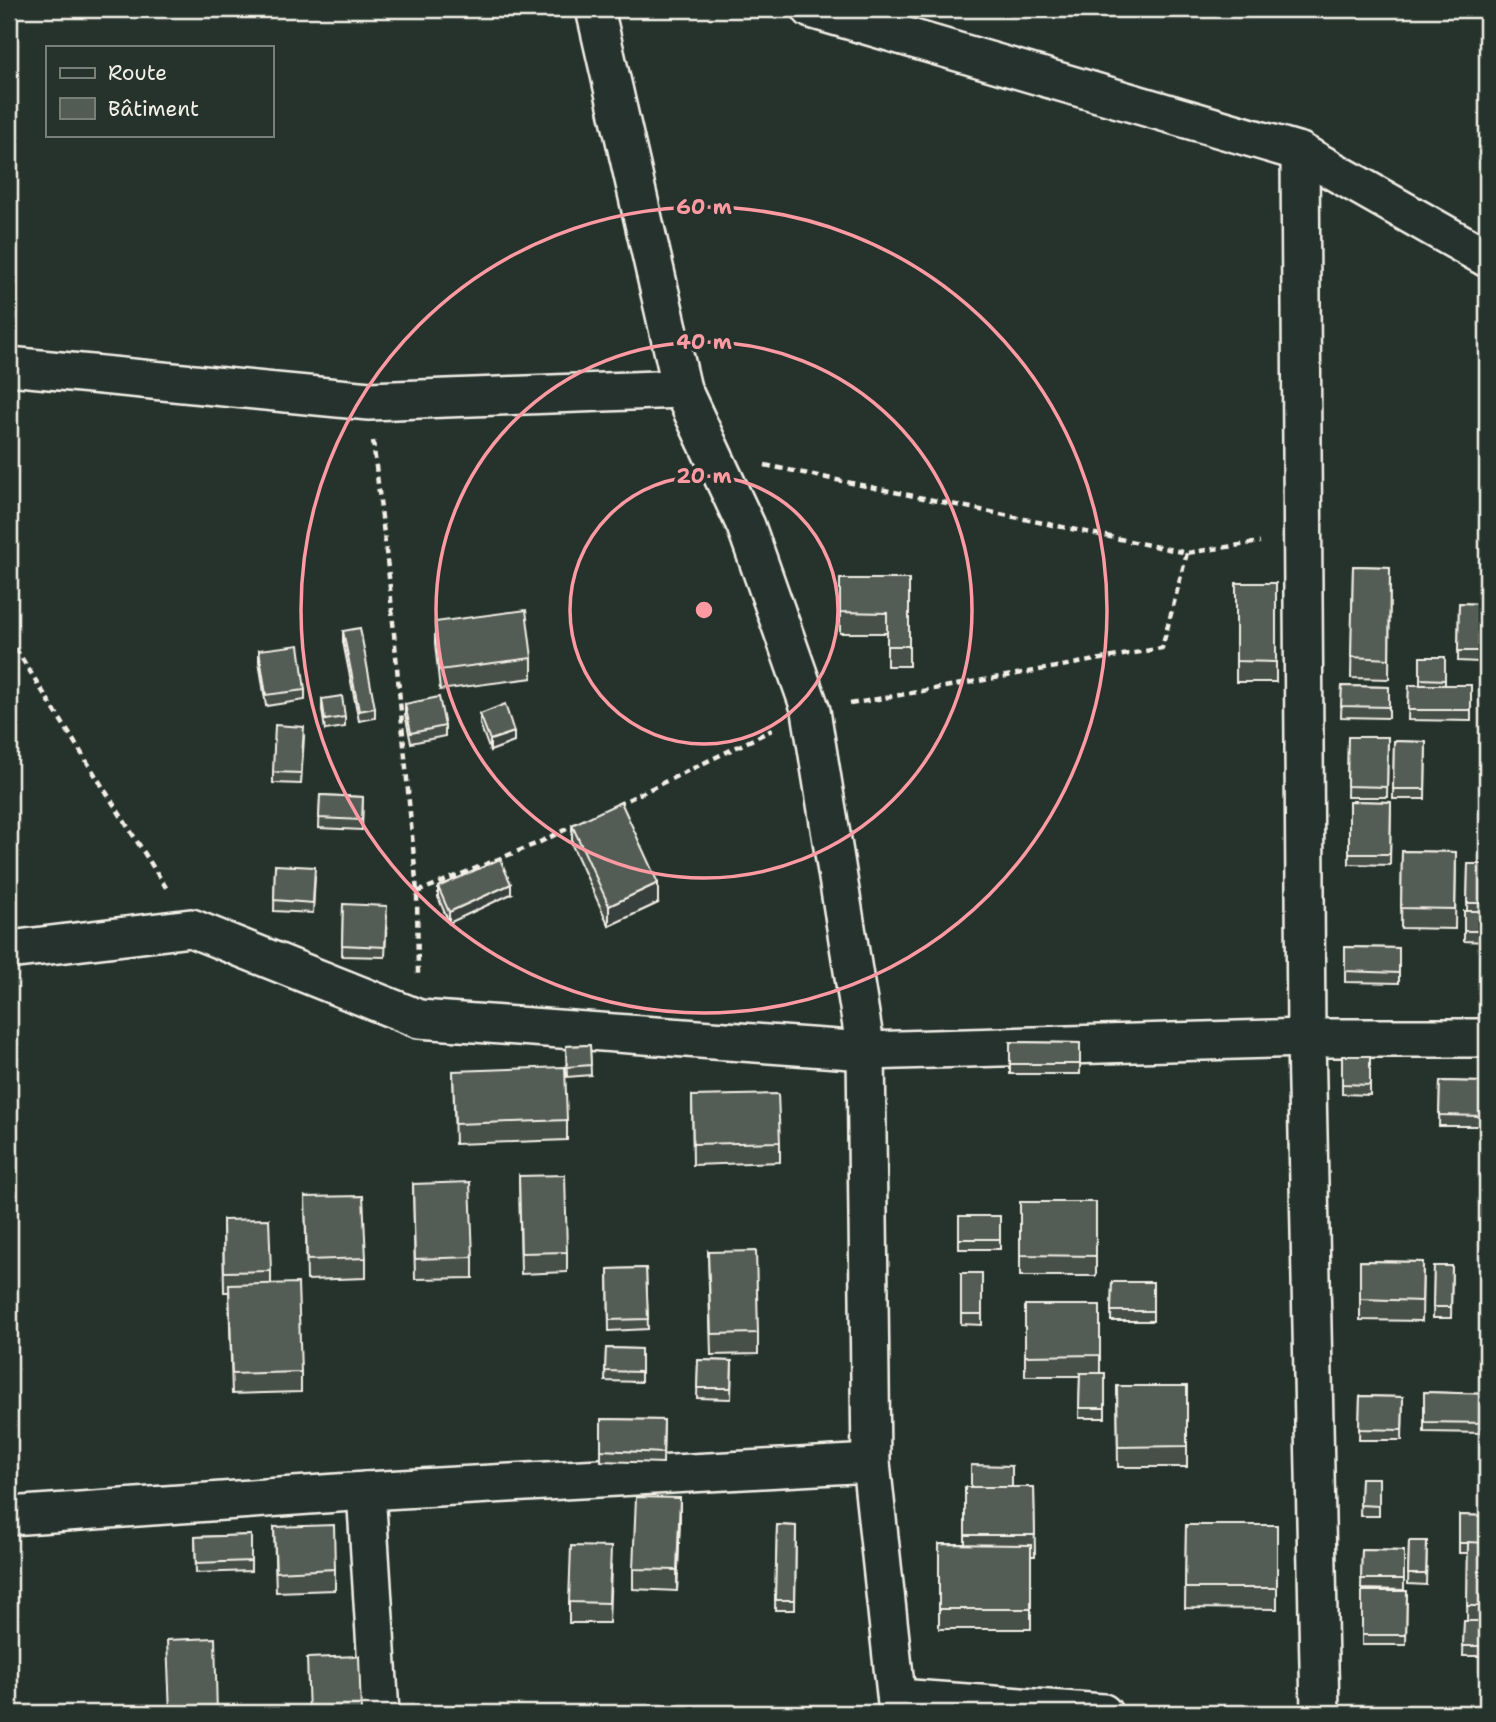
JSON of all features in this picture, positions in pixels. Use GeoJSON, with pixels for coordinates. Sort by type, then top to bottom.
{"type":"FeatureCollection","features":[{"type":"Feature","properties":{"kind":"street"},"geometry":{"type":"LineString","coordinates":[[595,9],[682,389],[746,526],[811,711],[866,1051],[871,1463],[898,1706],[1103,1713]]}},
{"type":"Feature","properties":{"kind":"street"},"geometry":{"type":"LineString","coordinates":[[811,9],[1300,152],[1487,258]]}},
{"type":"Feature","properties":{"kind":"street"},"geometry":{"type":"LineString","coordinates":[[1300,152],[1306,1038],[1321,1713]]}},
{"type":"Feature","properties":{"kind":"street"},"geometry":{"type":"LineString","coordinates":[[9,366],[369,401],[682,389]]}},
{"type":"Feature","properties":{"kind":"street"},"geometry":{"type":"LineString","coordinates":[[9,950],[191,928],[419,1019],[866,1051],[1306,1038],[1487,1038]]}},
{"type":"Feature","properties":{"kind":"street"},"geometry":{"type":"LineString","coordinates":[[9,1516],[366,1490],[871,1463]]}},
{"type":"Feature","properties":{"kind":"street"},"geometry":{"type":"LineString","coordinates":[[366,1490],[380,1713]]}},
{"type":"Feature","properties":{"kind":"path"},"geometry":{"type":"LineString","coordinates":[[369,401],[390,591],[417,892],[419,1019]]}},
{"type":"Feature","properties":{"kind":"path"},"geometry":{"type":"LineString","coordinates":[[712,454],[1187,553],[1302,535]]}},
{"type":"Feature","properties":{"kind":"path"},"geometry":{"type":"LineString","coordinates":[[9,638],[191,928]]}},
{"type":"Feature","properties":{"kind":"building"},"geometry":{"type":"Polygon","coordinates":[[[1353,566],[1390,567],[1389,659],[1351,657],[1353,566]]]}},
{"type":"Feature","properties":{"kind":"building"},"geometry":{"type":"Polygon","coordinates":[[[840,579],[909,579],[909,646],[887,646],[887,613],[840,612],[840,579]]]}},
{"type":"Feature","properties":{"kind":"building"},"geometry":{"type":"Polygon","coordinates":[[[1236,583],[1276,583],[1276,662],[1236,661],[1236,583]]]}},
{"type":"Feature","properties":{"kind":"building"},"geometry":{"type":"Polygon","coordinates":[[[1459,603],[1480,604],[1479,651],[1458,651],[1459,603]]]}},
{"type":"Feature","properties":{"kind":"building"},"geometry":{"type":"Polygon","coordinates":[[[526,610],[532,658],[440,670],[435,622],[526,610]]]}},
{"type":"Feature","properties":{"kind":"building"},"geometry":{"type":"Polygon","coordinates":[[[360,628],[375,708],[359,711],[343,631],[360,628]]]}},
{"type":"Feature","properties":{"kind":"building"},"geometry":{"type":"Polygon","coordinates":[[[299,645],[305,690],[266,695],[259,650],[299,645]]]}},
{"type":"Feature","properties":{"kind":"building"},"geometry":{"type":"Polygon","coordinates":[[[1420,657],[1445,657],[1445,680],[1420,679],[1420,657]]]}},
{"type":"Feature","properties":{"kind":"building"},"geometry":{"type":"Polygon","coordinates":[[[1409,685],[1471,685],[1471,710],[1408,710],[1409,685]]]}},
{"type":"Feature","properties":{"kind":"building"},"geometry":{"type":"Polygon","coordinates":[[[1342,686],[1389,687],[1389,707],[1341,706],[1342,686]]]}},
{"type":"Feature","properties":{"kind":"building"},"geometry":{"type":"Polygon","coordinates":[[[342,696],[345,717],[325,720],[322,699],[342,696]]]}},
{"type":"Feature","properties":{"kind":"building"},"geometry":{"type":"Polygon","coordinates":[[[439,697],[445,726],[411,733],[405,704],[439,697]]]}},
{"type":"Feature","properties":{"kind":"building"},"geometry":{"type":"Polygon","coordinates":[[[505,704],[514,732],[490,740],[480,714],[505,704]]]}},
{"type":"Feature","properties":{"kind":"building"},"geometry":{"type":"Polygon","coordinates":[[[275,725],[304,727],[301,773],[273,772],[275,725]]]}},
{"type":"Feature","properties":{"kind":"building"},"geometry":{"type":"Polygon","coordinates":[[[1348,737],[1388,737],[1387,787],[1347,786],[1348,737]]]}},
{"type":"Feature","properties":{"kind":"building"},"geometry":{"type":"Polygon","coordinates":[[[1394,741],[1426,742],[1425,789],[1393,789],[1394,741]]]}},
{"type":"Feature","properties":{"kind":"building"},"geometry":{"type":"Polygon","coordinates":[[[320,795],[363,797],[362,820],[319,818],[320,795]]]}},
{"type":"Feature","properties":{"kind":"building"},"geometry":{"type":"Polygon","coordinates":[[[1349,801],[1391,802],[1390,854],[1349,854],[1349,801]]]}},
{"type":"Feature","properties":{"kind":"building"},"geometry":{"type":"Polygon","coordinates":[[[621,802],[658,883],[609,906],[572,825],[621,802]]]}},
{"type":"Feature","properties":{"kind":"building"},"geometry":{"type":"Polygon","coordinates":[[[1402,851],[1456,852],[1455,909],[1401,908],[1402,851]]]}},
{"type":"Feature","properties":{"kind":"building"},"geometry":{"type":"Polygon","coordinates":[[[500,859],[511,884],[449,912],[438,887],[500,859]]]}},
{"type":"Feature","properties":{"kind":"building"},"geometry":{"type":"Polygon","coordinates":[[[1468,864],[1487,864],[1487,903],[1467,903],[1468,864]]]}},
{"type":"Feature","properties":{"kind":"building"},"geometry":{"type":"Polygon","coordinates":[[[275,865],[315,867],[313,903],[274,900],[275,865]]]}},
{"type":"Feature","properties":{"kind":"building"},"geometry":{"type":"Polygon","coordinates":[[[343,904],[387,906],[385,947],[342,945],[343,904]]]}},
{"type":"Feature","properties":{"kind":"building"},"geometry":{"type":"Polygon","coordinates":[[[1464,911],[1487,911],[1487,931],[1464,931],[1464,911]]]}},
{"type":"Feature","properties":{"kind":"building"},"geometry":{"type":"Polygon","coordinates":[[[1345,947],[1399,948],[1399,973],[1345,971],[1345,947]]]}},
{"type":"Feature","properties":{"kind":"building"},"geometry":{"type":"Polygon","coordinates":[[[1010,1042],[1080,1043],[1080,1064],[1010,1064],[1010,1042]]]}},
{"type":"Feature","properties":{"kind":"building"},"geometry":{"type":"Polygon","coordinates":[[[590,1045],[591,1065],[567,1067],[566,1046],[590,1045]]]}},
{"type":"Feature","properties":{"kind":"building"},"geometry":{"type":"Polygon","coordinates":[[[1342,1056],[1370,1056],[1370,1085],[1342,1084],[1342,1056]]]}},
{"type":"Feature","properties":{"kind":"building"},"geometry":{"type":"Polygon","coordinates":[[[565,1067],[567,1120],[455,1124],[453,1071],[565,1067]]]}},
{"type":"Feature","properties":{"kind":"building"},"geometry":{"type":"Polygon","coordinates":[[[1440,1081],[1482,1082],[1482,1116],[1439,1115],[1440,1081]]]}},
{"type":"Feature","properties":{"kind":"building"},"geometry":{"type":"Polygon","coordinates":[[[778,1094],[780,1142],[693,1144],[692,1096],[778,1094]]]}},
{"type":"Feature","properties":{"kind":"building"},"geometry":{"type":"Polygon","coordinates":[[[565,1175],[567,1252],[521,1253],[519,1176],[565,1175]]]}},
{"type":"Feature","properties":{"kind":"building"},"geometry":{"type":"Polygon","coordinates":[[[470,1182],[473,1257],[415,1259],[413,1184],[470,1182]]]}},
{"type":"Feature","properties":{"kind":"building"},"geometry":{"type":"Polygon","coordinates":[[[363,1196],[366,1258],[307,1260],[305,1197],[363,1196]]]}},
{"type":"Feature","properties":{"kind":"building"},"geometry":{"type":"Polygon","coordinates":[[[1020,1202],[1096,1202],[1096,1256],[1020,1255],[1020,1202]]]}},
{"type":"Feature","properties":{"kind":"building"},"geometry":{"type":"Polygon","coordinates":[[[959,1216],[1000,1216],[1000,1239],[959,1239],[959,1216]]]}},
{"type":"Feature","properties":{"kind":"building"},"geometry":{"type":"Polygon","coordinates":[[[269,1219],[271,1271],[224,1272],[223,1220],[269,1219]]]}},
{"type":"Feature","properties":{"kind":"building"},"geometry":{"type":"Polygon","coordinates":[[[756,1251],[758,1333],[711,1334],[708,1252],[756,1251]]]}},
{"type":"Feature","properties":{"kind":"building"},"geometry":{"type":"Polygon","coordinates":[[[1360,1261],[1423,1262],[1422,1301],[1360,1299],[1360,1261]]]}},
{"type":"Feature","properties":{"kind":"building"},"geometry":{"type":"Polygon","coordinates":[[[1434,1266],[1452,1266],[1451,1307],[1433,1307],[1434,1266]]]}},
{"type":"Feature","properties":{"kind":"building"},"geometry":{"type":"Polygon","coordinates":[[[646,1268],[648,1319],[609,1320],[608,1269],[646,1268]]]}},
{"type":"Feature","properties":{"kind":"building"},"geometry":{"type":"Polygon","coordinates":[[[961,1273],[982,1273],[982,1314],[961,1314],[961,1273]]]}},
{"type":"Feature","properties":{"kind":"building"},"geometry":{"type":"Polygon","coordinates":[[[1112,1282],[1153,1282],[1153,1311],[1111,1311],[1112,1282]]]}},
{"type":"Feature","properties":{"kind":"building"},"geometry":{"type":"Polygon","coordinates":[[[298,1283],[301,1372],[232,1374],[229,1285],[298,1283]]]}},
{"type":"Feature","properties":{"kind":"building"},"geometry":{"type":"Polygon","coordinates":[[[1025,1305],[1100,1305],[1100,1355],[1025,1356],[1025,1305]]]}},
{"type":"Feature","properties":{"kind":"building"},"geometry":{"type":"Polygon","coordinates":[[[606,1348],[641,1349],[641,1372],[605,1371],[606,1348]]]}},
{"type":"Feature","properties":{"kind":"building"},"geometry":{"type":"Polygon","coordinates":[[[698,1360],[732,1361],[731,1388],[697,1388],[698,1360]]]}},
{"type":"Feature","properties":{"kind":"building"},"geometry":{"type":"Polygon","coordinates":[[[1080,1373],[1105,1373],[1105,1408],[1079,1408],[1080,1373]]]}},
{"type":"Feature","properties":{"kind":"building"},"geometry":{"type":"Polygon","coordinates":[[[1117,1386],[1187,1386],[1187,1446],[1118,1447],[1117,1386]]]}},
{"type":"Feature","properties":{"kind":"building"},"geometry":{"type":"Polygon","coordinates":[[[1424,1392],[1487,1394],[1487,1423],[1424,1422],[1424,1392]]]}},
{"type":"Feature","properties":{"kind":"building"},"geometry":{"type":"Polygon","coordinates":[[[1360,1396],[1403,1397],[1402,1430],[1359,1429],[1360,1396]]]}},
{"type":"Feature","properties":{"kind":"building"},"geometry":{"type":"Polygon","coordinates":[[[601,1419],[664,1420],[663,1453],[601,1450],[601,1419]]]}},
{"type":"Feature","properties":{"kind":"building"},"geometry":{"type":"Polygon","coordinates":[[[971,1465],[1012,1466],[1012,1487],[971,1487],[971,1465]]]}},
{"type":"Feature","properties":{"kind":"building"},"geometry":{"type":"Polygon","coordinates":[[[1361,1478],[1379,1478],[1379,1506],[1360,1505],[1361,1478]]]}},
{"type":"Feature","properties":{"kind":"building"},"geometry":{"type":"Polygon","coordinates":[[[965,1487],[1034,1487],[1035,1535],[965,1535],[965,1487]]]}},
{"type":"Feature","properties":{"kind":"building"},"geometry":{"type":"Polygon","coordinates":[[[636,1497],[680,1498],[677,1570],[633,1569],[636,1497]]]}},
{"type":"Feature","properties":{"kind":"building"},"geometry":{"type":"Polygon","coordinates":[[[1459,1515],[1487,1516],[1487,1543],[1459,1543],[1459,1515]]]}},
{"type":"Feature","properties":{"kind":"building"},"geometry":{"type":"Polygon","coordinates":[[[334,1525],[335,1569],[276,1572],[274,1527],[334,1525]]]}},
{"type":"Feature","properties":{"kind":"building"},"geometry":{"type":"Polygon","coordinates":[[[777,1525],[796,1526],[795,1600],[775,1600],[777,1525]]]}},
{"type":"Feature","properties":{"kind":"building"},"geometry":{"type":"Polygon","coordinates":[[[1186,1525],[1277,1525],[1277,1588],[1185,1588],[1186,1525]]]}},
{"type":"Feature","properties":{"kind":"building"},"geometry":{"type":"Polygon","coordinates":[[[251,1535],[251,1561],[196,1563],[195,1537],[251,1535]]]}},
{"type":"Feature","properties":{"kind":"building"},"geometry":{"type":"Polygon","coordinates":[[[1409,1541],[1427,1541],[1426,1574],[1408,1574],[1409,1541]]]}},
{"type":"Feature","properties":{"kind":"building"},"geometry":{"type":"Polygon","coordinates":[[[1468,1542],[1487,1543],[1487,1606],[1467,1606],[1468,1542]]]}},
{"type":"Feature","properties":{"kind":"building"},"geometry":{"type":"Polygon","coordinates":[[[939,1544],[1031,1545],[1031,1609],[939,1609],[939,1544]]]}},
{"type":"Feature","properties":{"kind":"building"},"geometry":{"type":"Polygon","coordinates":[[[571,1546],[611,1547],[609,1603],[569,1602],[571,1546]]]}},
{"type":"Feature","properties":{"kind":"building"},"geometry":{"type":"Polygon","coordinates":[[[1362,1550],[1404,1551],[1404,1579],[1361,1579],[1362,1550]]]}},
{"type":"Feature","properties":{"kind":"building"},"geometry":{"type":"Polygon","coordinates":[[[1362,1591],[1407,1591],[1406,1635],[1362,1635],[1362,1591]]]}},
{"type":"Feature","properties":{"kind":"building"},"geometry":{"type":"Polygon","coordinates":[[[1464,1621],[1487,1621],[1487,1646],[1463,1646],[1464,1621]]]}},
{"type":"Feature","properties":{"kind":"building"},"geometry":{"type":"Polygon","coordinates":[[[215,1638],[217,1713],[170,1713],[167,1640],[215,1638]]]}},
{"type":"Feature","properties":{"kind":"building"},"geometry":{"type":"Polygon","coordinates":[[[359,1656],[361,1713],[309,1713],[307,1658],[359,1656]]]}}]}
